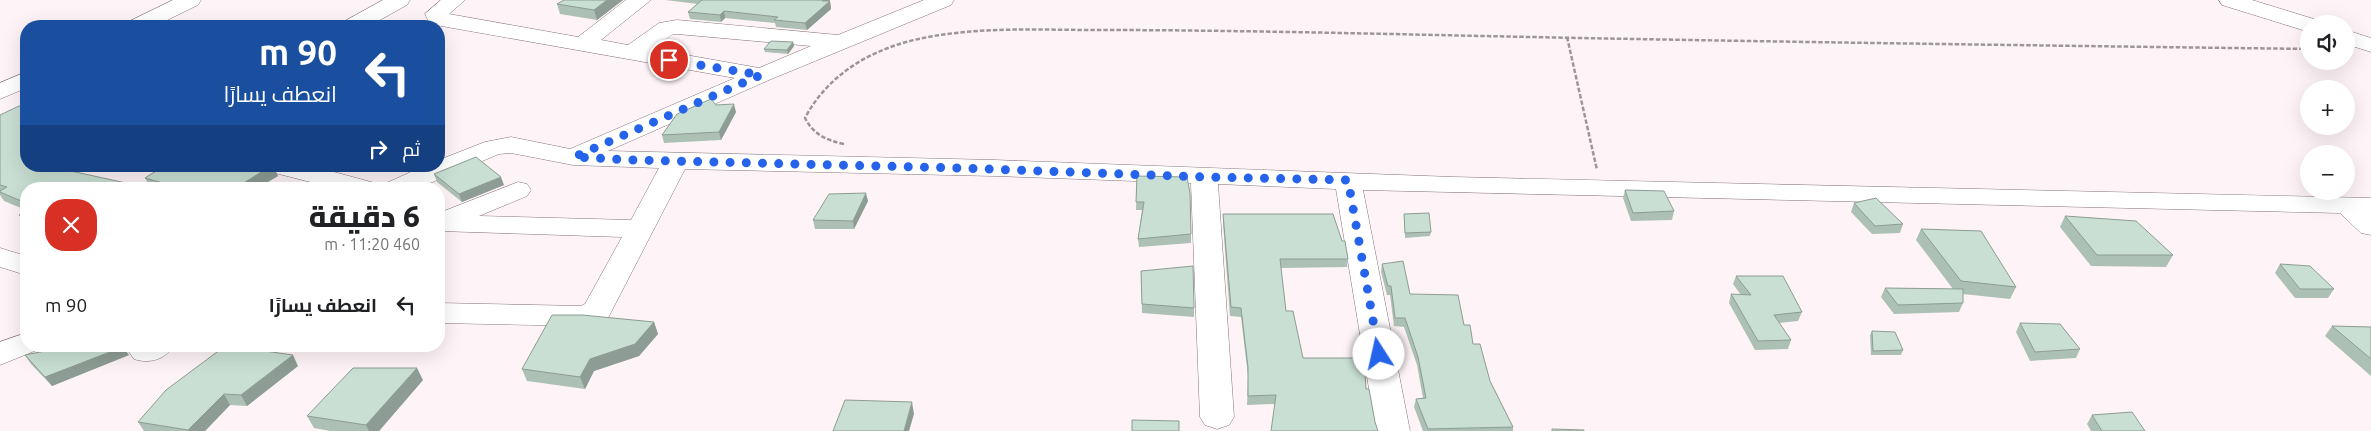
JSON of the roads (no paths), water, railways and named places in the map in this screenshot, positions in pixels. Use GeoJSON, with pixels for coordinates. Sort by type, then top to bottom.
{"type":"FeatureCollection","features":[{"type":"Feature","properties":{"kind":"street"},"geometry":{"type":"LineString","coordinates":[[151,20],[190,0]]}},
{"type":"Feature","properties":{"kind":"street"},"geometry":{"type":"LineString","coordinates":[[364,20],[399,0]]}},
{"type":"Feature","properties":{"kind":"street"},"geometry":{"type":"LineString","coordinates":[[444,20],[438,19],[436,14],[454,0]]}},
{"type":"Feature","properties":{"kind":"street"},"geometry":{"type":"LineString","coordinates":[[581,45],[640,0]]}},
{"type":"Feature","properties":{"kind":"street"},"geometry":{"type":"LineString","coordinates":[[574,157],[761,75],[943,0]]}},
{"type":"Feature","properties":{"kind":"street"},"geometry":{"type":"LineString","coordinates":[[2230,0],[2300,22]]}},
{"type":"Feature","properties":{"kind":"street"},"geometry":{"type":"LineString","coordinates":[[445,20],[761,75]]}},
{"type":"Feature","properties":{"kind":"street"},"geometry":{"type":"LineString","coordinates":[[632,53],[667,28],[677,27],[842,42]]}},
{"type":"Feature","properties":{"kind":"street"},"geometry":{"type":"LineString","coordinates":[[2355,40],[2371,45]]}},
{"type":"Feature","properties":{"kind":"street"},"geometry":{"type":"LineString","coordinates":[[0,93],[20,82]]}},
{"type":"Feature","properties":{"kind":"street"},"geometry":{"type":"LineString","coordinates":[[0,93],[20,98]]}},
{"type":"Feature","properties":{"kind":"street"},"geometry":{"type":"LineString","coordinates":[[445,168],[503,145],[512,145],[574,157],[676,161],[1004,169],[1453,185],[2359,205],[2371,227]]}},
{"type":"Feature","properties":{"kind":"street"},"geometry":{"type":"LineString","coordinates":[[445,313],[584,316],[597,311],[676,161]]}},
{"type":"Feature","properties":{"kind":"street"},"geometry":{"type":"LineString","coordinates":[[304,172],[343,182]]}},
{"type":"Feature","properties":{"kind":"street"},"geometry":{"type":"LineString","coordinates":[[410,182],[435,172]]}},
{"type":"Feature","properties":{"kind":"street"},"geometry":{"type":"LineString","coordinates":[[1204,177],[1217,417]]}},
{"type":"Feature","properties":{"kind":"street"},"geometry":{"type":"LineString","coordinates":[[1348,180],[1393,431]]}},
{"type":"Feature","properties":{"kind":"street"},"geometry":{"type":"LineString","coordinates":[[445,220],[518,190]]}},
{"type":"Feature","properties":{"kind":"street"},"geometry":{"type":"LineString","coordinates":[[445,223],[640,229]]}},
{"type":"Feature","properties":{"kind":"street"},"geometry":{"type":"LineString","coordinates":[[0,257],[20,264]]}},
{"type":"Feature","properties":{"kind":"street"},"geometry":{"type":"LineString","coordinates":[[0,354],[20,346]]}}]}
